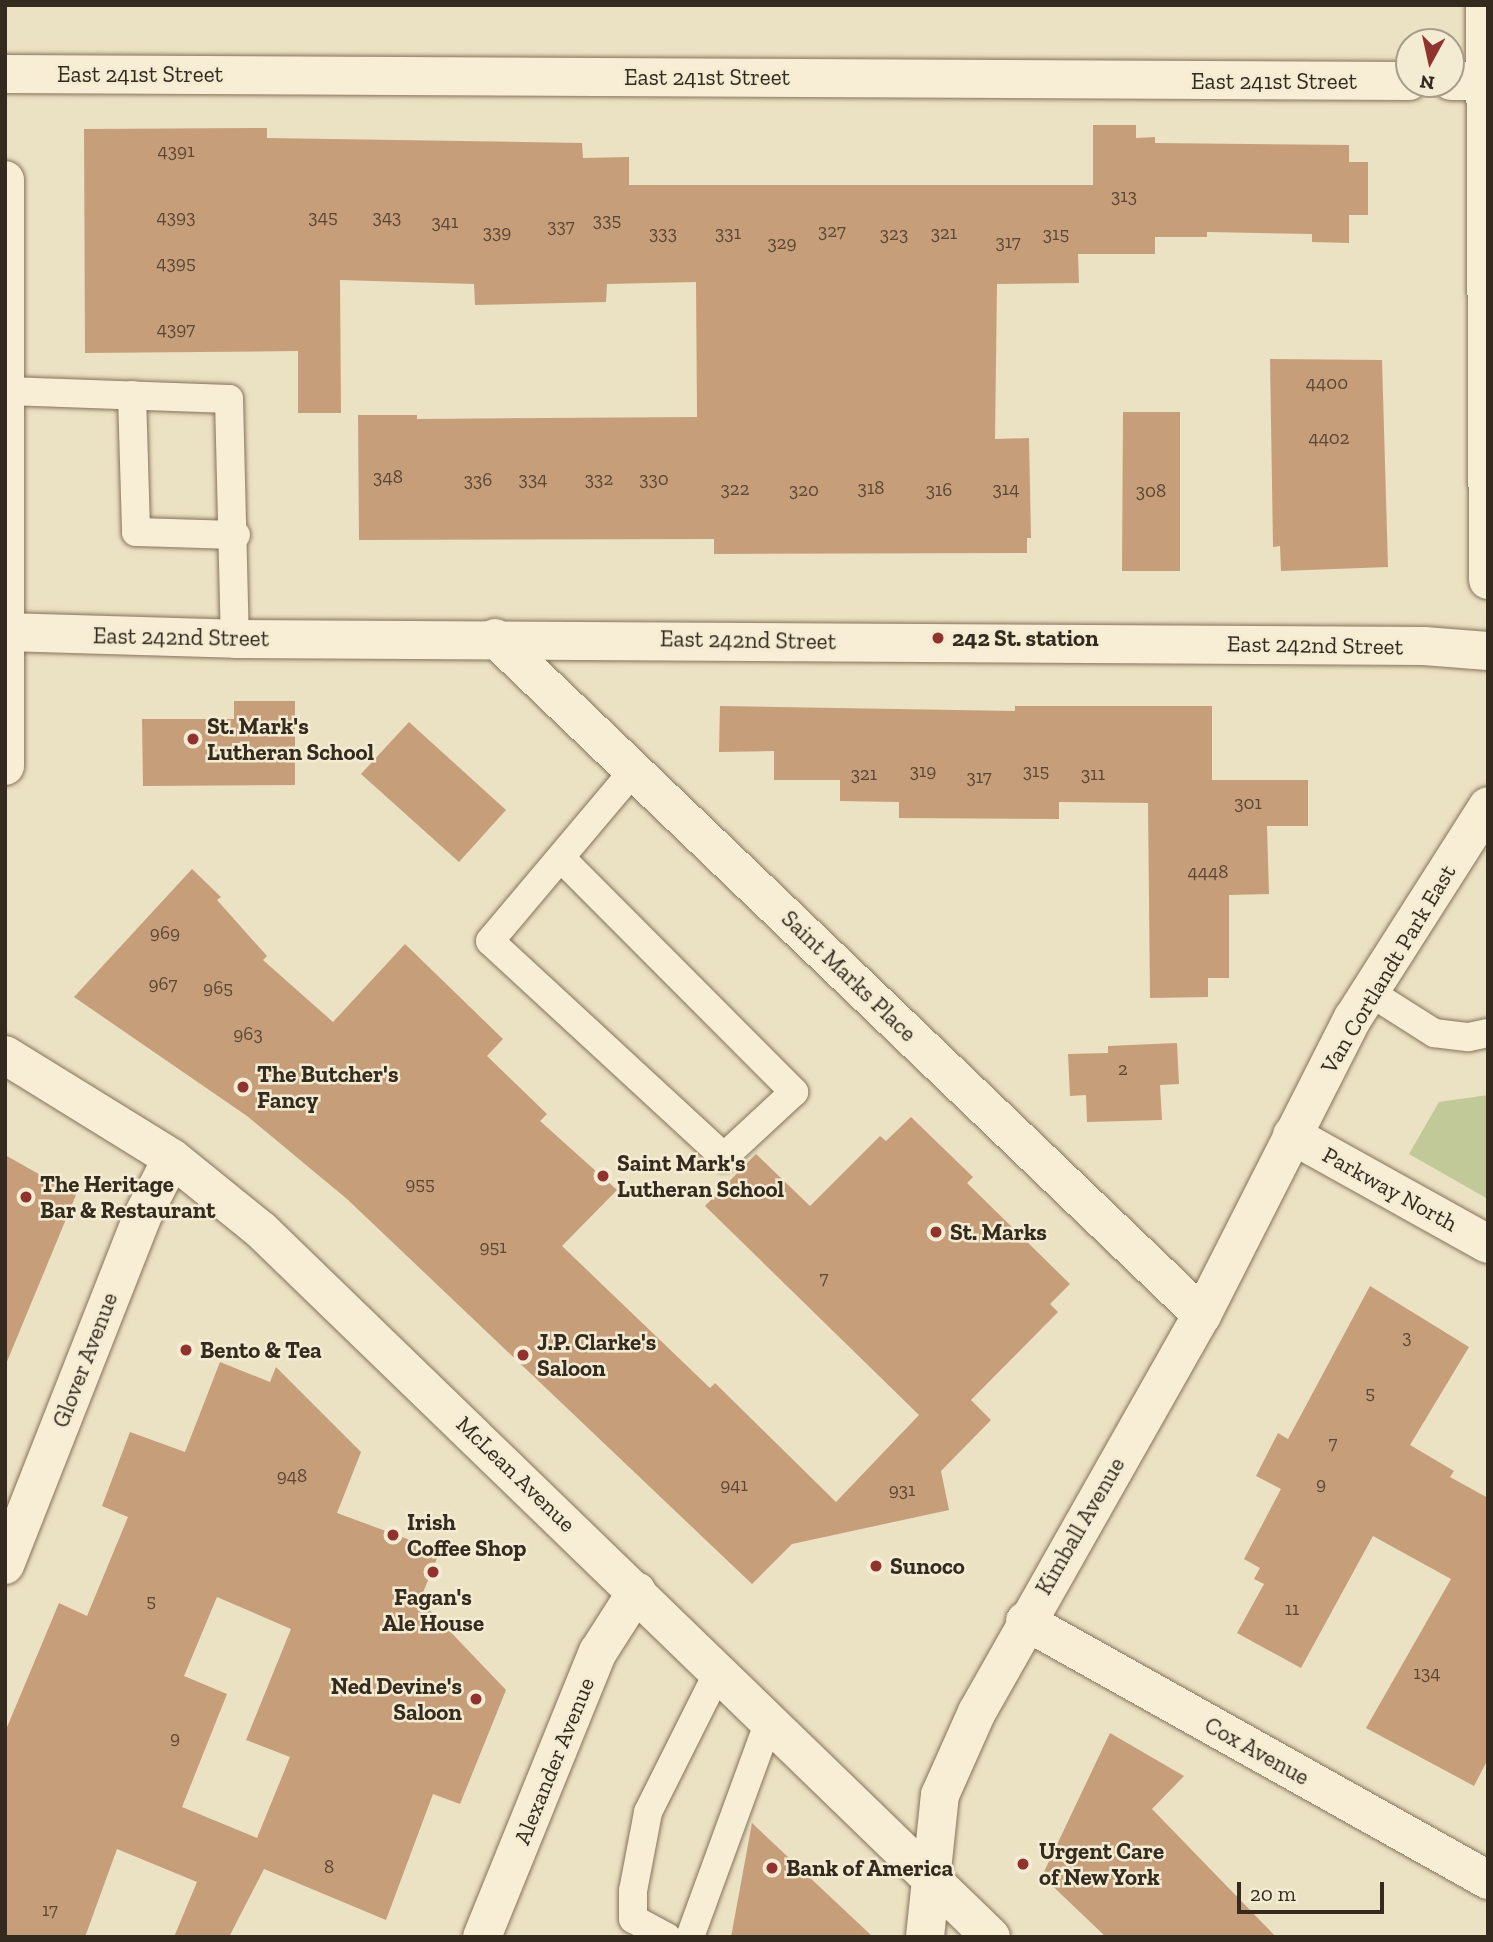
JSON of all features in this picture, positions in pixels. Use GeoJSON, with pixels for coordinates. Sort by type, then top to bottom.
{"type":"FeatureCollection","features":[{"type":"Feature","properties":{"kind":"street"},"geometry":{"type":"LineString","coordinates":[[1485,5],[1475,81],[1488,580]]}},
{"type":"Feature","properties":{"kind":"street","name":"East 241st Street"},"geometry":{"type":"LineString","coordinates":[[5,74],[1395,81]]}},
{"type":"Feature","properties":{"kind":"street"},"geometry":{"type":"LineString","coordinates":[[5,180],[8,391],[5,766]]}},
{"type":"Feature","properties":{"kind":"street","name":"East 242nd Street"},"geometry":{"type":"LineString","coordinates":[[6,632],[236,639],[495,638],[1451,646],[1488,652]]}},
{"type":"Feature","properties":{"kind":"street","name":"Saint Marks Place"},"geometry":{"type":"LineString","coordinates":[[495,638],[1202,1315]]}},
{"type":"Feature","properties":{"kind":"street","name":"Van Cortlandt Park East"},"geometry":{"type":"LineString","coordinates":[[1292,1135],[1371,993],[1488,806]]}},
{"type":"Feature","properties":{"kind":"street","name":"McLean Avenue"},"geometry":{"type":"LineString","coordinates":[[5,1055],[172,1158],[313,1276],[991,1937]]}},
{"type":"Feature","properties":{"kind":"street","name":"Kimball Avenue"},"geometry":{"type":"LineString","coordinates":[[925,1937],[940,1795],[1025,1621],[1202,1315],[1292,1135]]}},
{"type":"Feature","properties":{"kind":"street","name":"Parkway North"},"geometry":{"type":"LineString","coordinates":[[1292,1135],[1488,1244]]}},
{"type":"Feature","properties":{"kind":"street","name":"Glover Avenue"},"geometry":{"type":"LineString","coordinates":[[5,1565],[141,1219],[172,1158]]}},
{"type":"Feature","properties":{"kind":"street","name":"Alexander Avenue"},"geometry":{"type":"LineString","coordinates":[[482,1937],[598,1652],[637,1591]]}},
{"type":"Feature","properties":{"kind":"street","name":"Cox Avenue"},"geometry":{"type":"LineString","coordinates":[[1025,1621],[1488,1880]]}},
{"type":"Feature","properties":{"kind":"lane"},"geometry":{"type":"LineString","coordinates":[[8,391],[229,399],[236,535],[236,639]]}},
{"type":"Feature","properties":{"kind":"lane"},"geometry":{"type":"LineString","coordinates":[[132,395],[136,532],[236,535]]}},
{"type":"Feature","properties":{"kind":"lane"},"geometry":{"type":"LineString","coordinates":[[562,859],[794,1092],[724,1157],[490,941],[562,859],[634,769]]}},
{"type":"Feature","properties":{"kind":"lane"},"geometry":{"type":"LineString","coordinates":[[1371,993],[1434,1033],[1460,1037],[1488,1033]]}},
{"type":"Feature","properties":{"kind":"lane"},"geometry":{"type":"LineString","coordinates":[[667,1937],[633,1919],[633,1891],[648,1812],[718,1672]]}},
{"type":"Feature","properties":{"kind":"lane"},"geometry":{"type":"LineString","coordinates":[[690,1937],[769,1721]]}},
{"type":"Feature","properties":{"kind":"green space"},"geometry":{"type":"Polygon","coordinates":[[[1488,1095],[1488,1199],[1409,1154],[1439,1102],[1488,1095]]]}},
{"type":"Feature","properties":{"kind":"building"},"geometry":{"type":"Polygon","coordinates":[[[1093,125],[1136,125],[1136,138],[1155,137],[1155,143],[1349,145],[1349,162],[1368,162],[1368,215],[1349,215],[1349,243],[1312,242],[1312,234],[1207,232],[1207,237],[1155,237],[1155,254],[1078,254],[1079,283],[997,284],[995,439],[1029,438],[1031,538],[1027,538],[1027,553],[714,554],[714,539],[359,540],[358,415],[417,415],[417,419],[697,417],[696,282],[607,284],[606,302],[475,305],[474,284],[340,280],[341,413],[298,413],[298,351],[85,353],[84,129],[267,128],[267,138],[582,143],[583,158],[629,157],[629,185],[1093,185],[1093,125]]]}},
{"type":"Feature","properties":{"kind":"building"},"geometry":{"type":"Polygon","coordinates":[[[1270,359],[1382,360],[1388,567],[1281,571],[1280,546],[1273,547],[1270,359]]]}},
{"type":"Feature","properties":{"kind":"building"},"geometry":{"type":"Polygon","coordinates":[[[1123,412],[1180,412],[1180,571],[1122,571],[1123,412]]]}},
{"type":"Feature","properties":{"kind":"building"},"geometry":{"type":"Polygon","coordinates":[[[234,701],[295,701],[295,785],[143,786],[142,719],[234,719],[234,701]]]}},
{"type":"Feature","properties":{"kind":"building"},"geometry":{"type":"Polygon","coordinates":[[[720,706],[1015,711],[1015,706],[1212,706],[1212,780],[1308,780],[1308,826],[1267,826],[1269,894],[1229,895],[1229,978],[1208,978],[1208,997],[1150,998],[1148,803],[1059,802],[1059,819],[899,818],[899,802],[840,801],[840,780],[774,780],[774,751],[719,752],[720,706]]]}},
{"type":"Feature","properties":{"kind":"building"},"geometry":{"type":"Polygon","coordinates":[[[409,722],[506,810],[459,862],[361,774],[409,722]]]}},
{"type":"Feature","properties":{"kind":"building"},"geometry":{"type":"Polygon","coordinates":[[[192,869],[221,897],[217,900],[267,956],[263,960],[333,1022],[405,944],[503,1039],[487,1056],[547,1114],[540,1121],[617,1190],[562,1246],[710,1388],[715,1383],[836,1502],[919,1415],[705,1206],[756,1154],[810,1206],[880,1136],[886,1141],[911,1117],[973,1177],[967,1183],[1070,1284],[1050,1304],[1058,1312],[971,1400],[991,1420],[941,1471],[949,1510],[792,1544],[752,1584],[347,1199],[247,1116],[74,997],[192,869]]]}},
{"type":"Feature","properties":{"kind":"building"},"geometry":{"type":"Polygon","coordinates":[[[1177,1043],[1179,1084],[1160,1085],[1162,1120],[1087,1122],[1086,1095],[1070,1096],[1068,1054],[1108,1053],[1108,1046],[1177,1043]]]}},
{"type":"Feature","properties":{"kind":"building"},"geometry":{"type":"Polygon","coordinates":[[[5,1155],[76,1195],[6,1364],[5,1364],[5,1155]]]}},
{"type":"Feature","properties":{"kind":"building"},"geometry":{"type":"Polygon","coordinates":[[[1370,1286],[1469,1347],[1410,1445],[1454,1471],[1450,1477],[1488,1498],[1488,1759],[1474,1786],[1366,1728],[1451,1579],[1373,1536],[1301,1668],[1237,1633],[1264,1584],[1254,1579],[1260,1568],[1244,1559],[1281,1489],[1256,1476],[1278,1433],[1288,1439],[1370,1286]]]}},
{"type":"Feature","properties":{"kind":"building"},"geometry":{"type":"Polygon","coordinates":[[[220,1362],[270,1382],[276,1367],[361,1452],[337,1513],[440,1551],[420,1600],[506,1690],[460,1804],[433,1794],[386,1920],[264,1869],[229,1937],[174,1937],[197,1882],[117,1849],[85,1937],[5,1937],[5,1732],[59,1603],[87,1616],[128,1517],[102,1506],[130,1432],[185,1452],[220,1362]],[[217,1597],[184,1676],[227,1694],[182,1807],[257,1838],[290,1757],[246,1740],[291,1629],[217,1597]]]}},
{"type":"Feature","properties":{"kind":"building"},"geometry":{"type":"Polygon","coordinates":[[[1110,1733],[1184,1776],[1152,1809],[1276,1937],[1106,1937],[1042,1876],[1110,1733]]]}},
{"type":"Feature","properties":{"kind":"building","name":"Bank of America"},"geometry":{"type":"Polygon","coordinates":[[[752,1823],[873,1937],[731,1937],[752,1823]]]}},
{"type":"Feature","properties":{"kind":"place","name":"242 St. station"},"geometry":{"type":"Point","coordinates":[938,638]}},
{"type":"Feature","properties":{"kind":"place","name":"St. Mark's Lutheran School"},"geometry":{"type":"Point","coordinates":[193,739]}},
{"type":"Feature","properties":{"kind":"place","name":"The Butcher's Fancy"},"geometry":{"type":"Point","coordinates":[243,1087]}},
{"type":"Feature","properties":{"kind":"place","name":"Saint Mark's Lutheran School"},"geometry":{"type":"Point","coordinates":[603,1176]}},
{"type":"Feature","properties":{"kind":"place","name":"The Heritage Bar & Restaurant"},"geometry":{"type":"Point","coordinates":[26,1197]}},
{"type":"Feature","properties":{"kind":"place","name":"St. Marks"},"geometry":{"type":"Point","coordinates":[936,1232]}},
{"type":"Feature","properties":{"kind":"place","name":"Bento & Tea"},"geometry":{"type":"Point","coordinates":[186,1350]}},
{"type":"Feature","properties":{"kind":"place","name":"J.P. Clarke's Saloon"},"geometry":{"type":"Point","coordinates":[523,1355]}},
{"type":"Feature","properties":{"kind":"place","name":"Irish Coffee Shop"},"geometry":{"type":"Point","coordinates":[393,1535]}},
{"type":"Feature","properties":{"kind":"place","name":"Sunoco"},"geometry":{"type":"Point","coordinates":[876,1566]}},
{"type":"Feature","properties":{"kind":"place","name":"Fagan's Ale House"},"geometry":{"type":"Point","coordinates":[433,1572]}},
{"type":"Feature","properties":{"kind":"place","name":"Ned Devine's Saloon"},"geometry":{"type":"Point","coordinates":[476,1699]}},
{"type":"Feature","properties":{"kind":"place","name":"Urgent Care of New York"},"geometry":{"type":"Point","coordinates":[1023,1864]}},
{"type":"Feature","properties":{"kind":"place","name":"Bank of America"},"geometry":{"type":"Point","coordinates":[772,1868]}}]}
